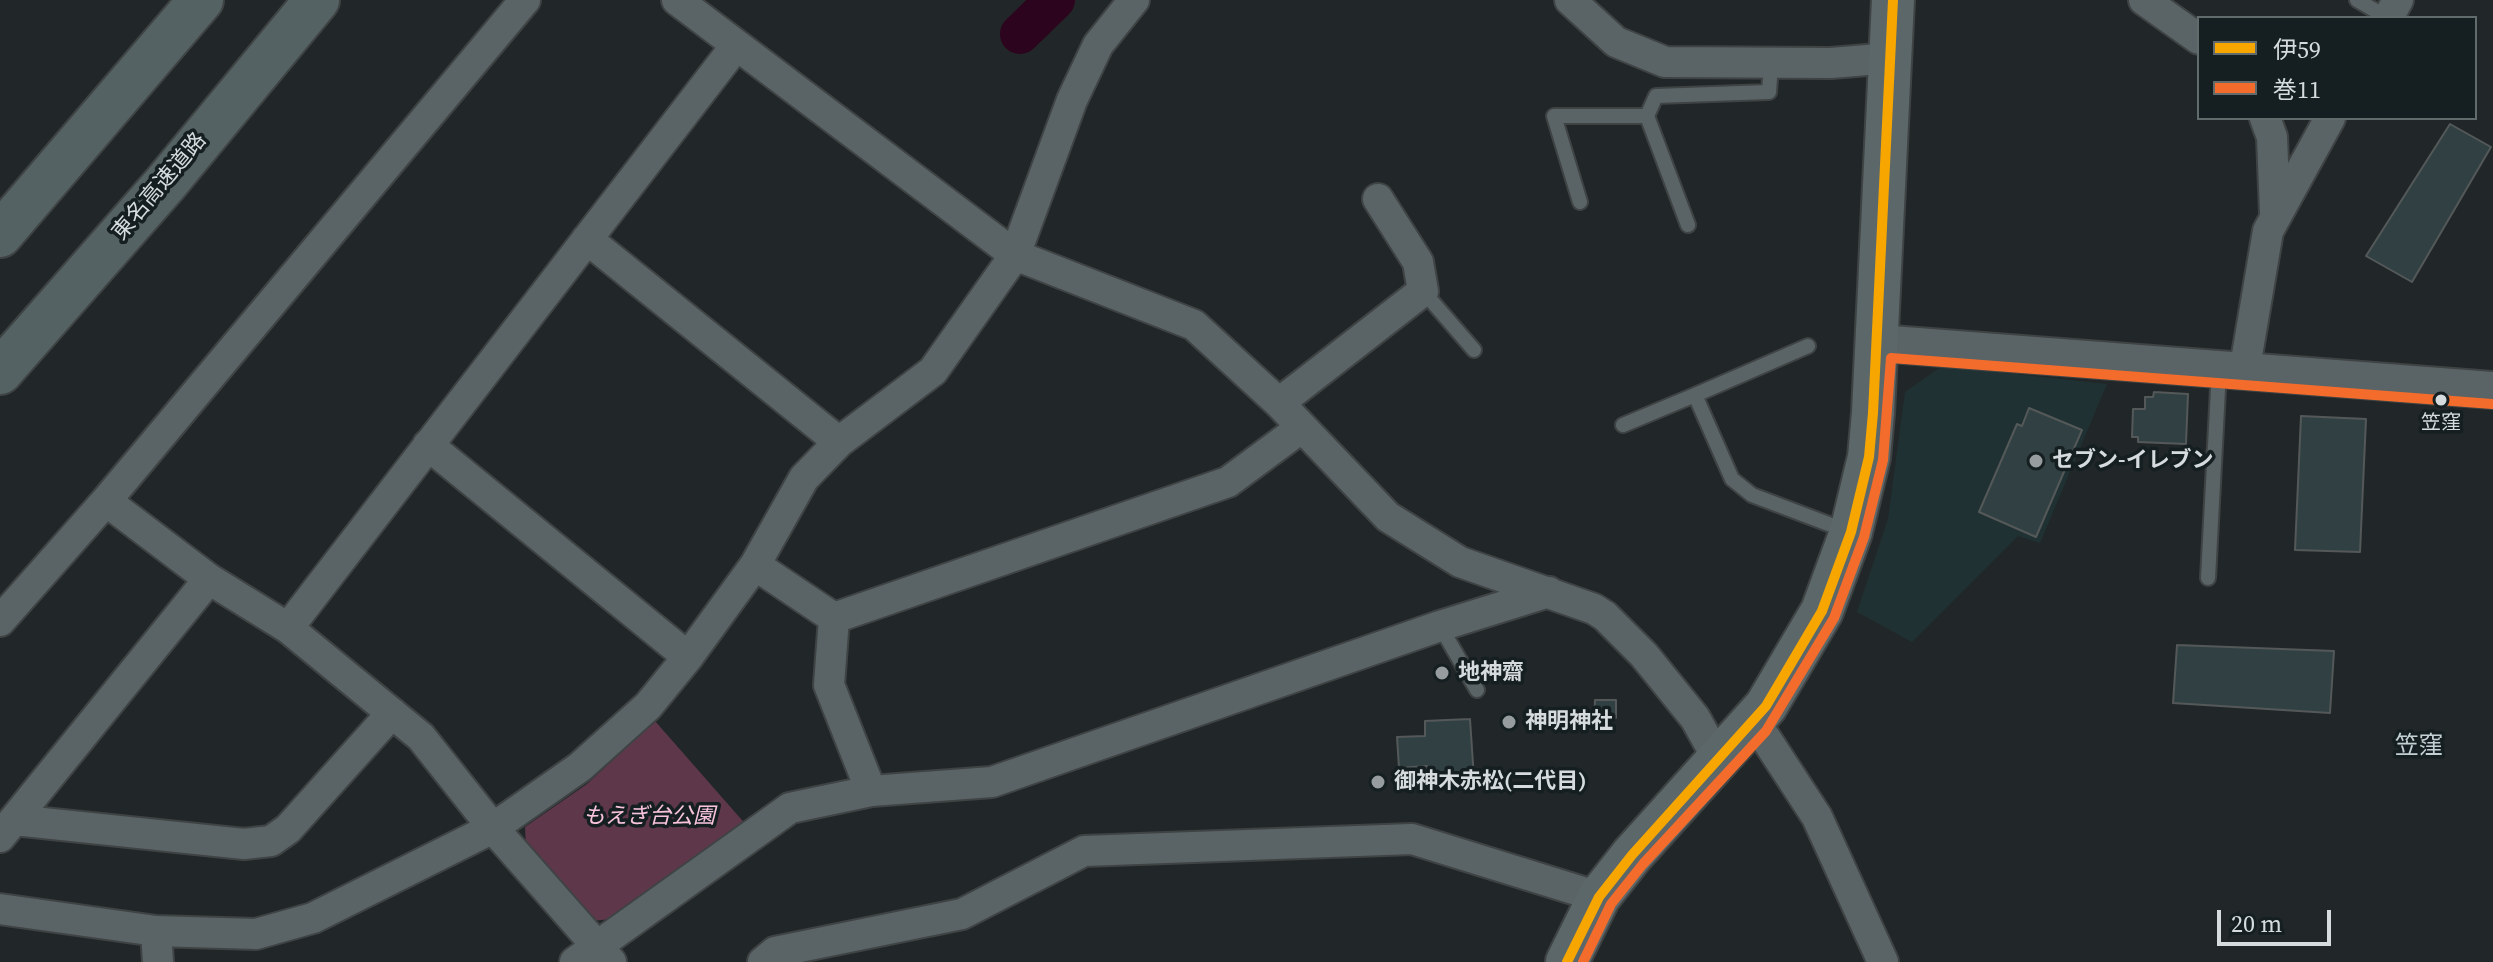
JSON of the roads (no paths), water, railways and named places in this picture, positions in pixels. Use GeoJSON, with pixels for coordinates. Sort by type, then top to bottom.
{"type":"FeatureCollection","features":[{"type":"Feature","properties":{"kind":"highway"},"geometry":{"type":"LineString","coordinates":[[0,235],[201,0]]}},
{"type":"Feature","properties":{"kind":"highway","name":"東名高速道路"},"geometry":{"type":"LineString","coordinates":[[0,372],[165,184],[317,0]]}},
{"type":"Feature","properties":{"kind":"main road"},"geometry":{"type":"LineString","coordinates":[[1567,962],[1599,897],[1632,855],[1755,722],[1795,661],[1822,611],[1851,532],[1869,457],[1878,343],[1893,0]]}},
{"type":"Feature","properties":{"kind":"street"},"geometry":{"type":"LineString","coordinates":[[0,621],[106,501],[525,0]]}},
{"type":"Feature","properties":{"kind":"street"},"geometry":{"type":"LineString","coordinates":[[677,0],[735,47],[1015,255],[1194,325],[1279,403],[1388,517],[1460,562],[1549,592],[1605,616],[1644,655],[1695,718],[1719,761]]}},
{"type":"Feature","properties":{"kind":"street"},"geometry":{"type":"LineString","coordinates":[[0,909],[156,931],[256,934],[313,918],[493,828],[580,767],[648,706],[688,657],[755,565],[804,478],[839,442],[933,371],[1015,255],[1072,100],[1098,45],[1134,0]]}},
{"type":"Feature","properties":{"kind":"street"},"geometry":{"type":"LineString","coordinates":[[1570,0],[1616,42],[1665,62],[1771,64],[1891,58]]}},
{"type":"Feature","properties":{"kind":"street"},"geometry":{"type":"LineString","coordinates":[[2144,0],[2197,38]]}},
{"type":"Feature","properties":{"kind":"street"},"geometry":{"type":"LineString","coordinates":[[288,628],[735,47]]}},
{"type":"Feature","properties":{"kind":"street"},"geometry":{"type":"LineString","coordinates":[[2266,120],[2272,137],[2275,213]]}},
{"type":"Feature","properties":{"kind":"street"},"geometry":{"type":"LineString","coordinates":[[2232,371],[2268,231],[2275,213],[2329,120]]}},
{"type":"Feature","properties":{"kind":"street"},"geometry":{"type":"LineString","coordinates":[[1279,403],[1423,291],[1418,262],[1378,199]]}},
{"type":"Feature","properties":{"kind":"street"},"geometry":{"type":"LineString","coordinates":[[587,239],[839,442]]}},
{"type":"Feature","properties":{"kind":"street"},"geometry":{"type":"LineString","coordinates":[[1878,343],[2493,390]]}},
{"type":"Feature","properties":{"kind":"street"},"geometry":{"type":"LineString","coordinates":[[834,618],[1228,482],[1301,428]]}},
{"type":"Feature","properties":{"kind":"street"},"geometry":{"type":"LineString","coordinates":[[428,445],[688,657]]}},
{"type":"Feature","properties":{"kind":"street"},"geometry":{"type":"LineString","coordinates":[[106,501],[209,579],[288,628],[421,737],[594,957],[790,808],[871,791],[992,782],[1440,626],[1549,592]]}},
{"type":"Feature","properties":{"kind":"street"},"geometry":{"type":"LineString","coordinates":[[755,565],[834,618]]}},
{"type":"Feature","properties":{"kind":"street"},"geometry":{"type":"LineString","coordinates":[[7,828],[209,579]]}},
{"type":"Feature","properties":{"kind":"street"},"geometry":{"type":"LineString","coordinates":[[834,618],[829,685],[871,791]]}},
{"type":"Feature","properties":{"kind":"street"},"geometry":{"type":"LineString","coordinates":[[7,828],[244,844],[271,841],[288,829],[392,713]]}},
{"type":"Feature","properties":{"kind":"street"},"geometry":{"type":"LineString","coordinates":[[1755,722],[1817,817],[1883,962]]}},
{"type":"Feature","properties":{"kind":"street"},"geometry":{"type":"LineString","coordinates":[[763,962],[775,952],[962,914],[1084,851],[1412,839],[1599,897]]}},
{"type":"Feature","properties":{"kind":"street"},"geometry":{"type":"LineString","coordinates":[[156,931],[158,962]]}},
{"type":"Feature","properties":{"kind":"lane"},"geometry":{"type":"LineString","coordinates":[[2357,0],[2385,16]]}},
{"type":"Feature","properties":{"kind":"lane"},"geometry":{"type":"LineString","coordinates":[[1688,225],[1647,116],[1656,96],[1769,92],[1771,64]]}},
{"type":"Feature","properties":{"kind":"lane"},"geometry":{"type":"LineString","coordinates":[[1580,202],[1554,116],[1647,116]]}},
{"type":"Feature","properties":{"kind":"lane"},"geometry":{"type":"LineString","coordinates":[[1423,291],[1474,350]]}},
{"type":"Feature","properties":{"kind":"lane"},"geometry":{"type":"LineString","coordinates":[[1623,425],[1808,346]]}},
{"type":"Feature","properties":{"kind":"lane"},"geometry":{"type":"LineString","coordinates":[[2208,578],[2232,371]]}},
{"type":"Feature","properties":{"kind":"lane"},"geometry":{"type":"LineString","coordinates":[[1695,395],[1732,479],[1752,495],[1851,532]]}},
{"type":"Feature","properties":{"kind":"lane"},"geometry":{"type":"LineString","coordinates":[[1440,626],[1477,690]]}},
{"type":"Feature","properties":{"kind":"waterway"},"geometry":{"type":"LineString","coordinates":[[1020,34],[1055,0]]}},
{"type":"Feature","properties":{"kind":"place","name":"笠窪"},"geometry":{"type":"Point","coordinates":[2441,400]}},
{"type":"Feature","properties":{"kind":"place","name":"セブン-イレブン"},"geometry":{"type":"Point","coordinates":[2036,461]}},
{"type":"Feature","properties":{"kind":"place","name":"地神齋"},"geometry":{"type":"Point","coordinates":[1442,673]}},
{"type":"Feature","properties":{"kind":"place","name":"神明神社"},"geometry":{"type":"Point","coordinates":[1509,722]}},
{"type":"Feature","properties":{"kind":"place","name":"御神木赤松(二代目)"},"geometry":{"type":"Point","coordinates":[1378,782]}},
{"type":"Feature","properties":{"kind":"district","name":"笠窪"},"geometry":{"type":"Point","coordinates":[2419,747]}},
{"type":"Feature","properties":{"kind":"park label","name":"もえぎ台公園"},"geometry":{"type":"Point","coordinates":[649,817]}}]}
